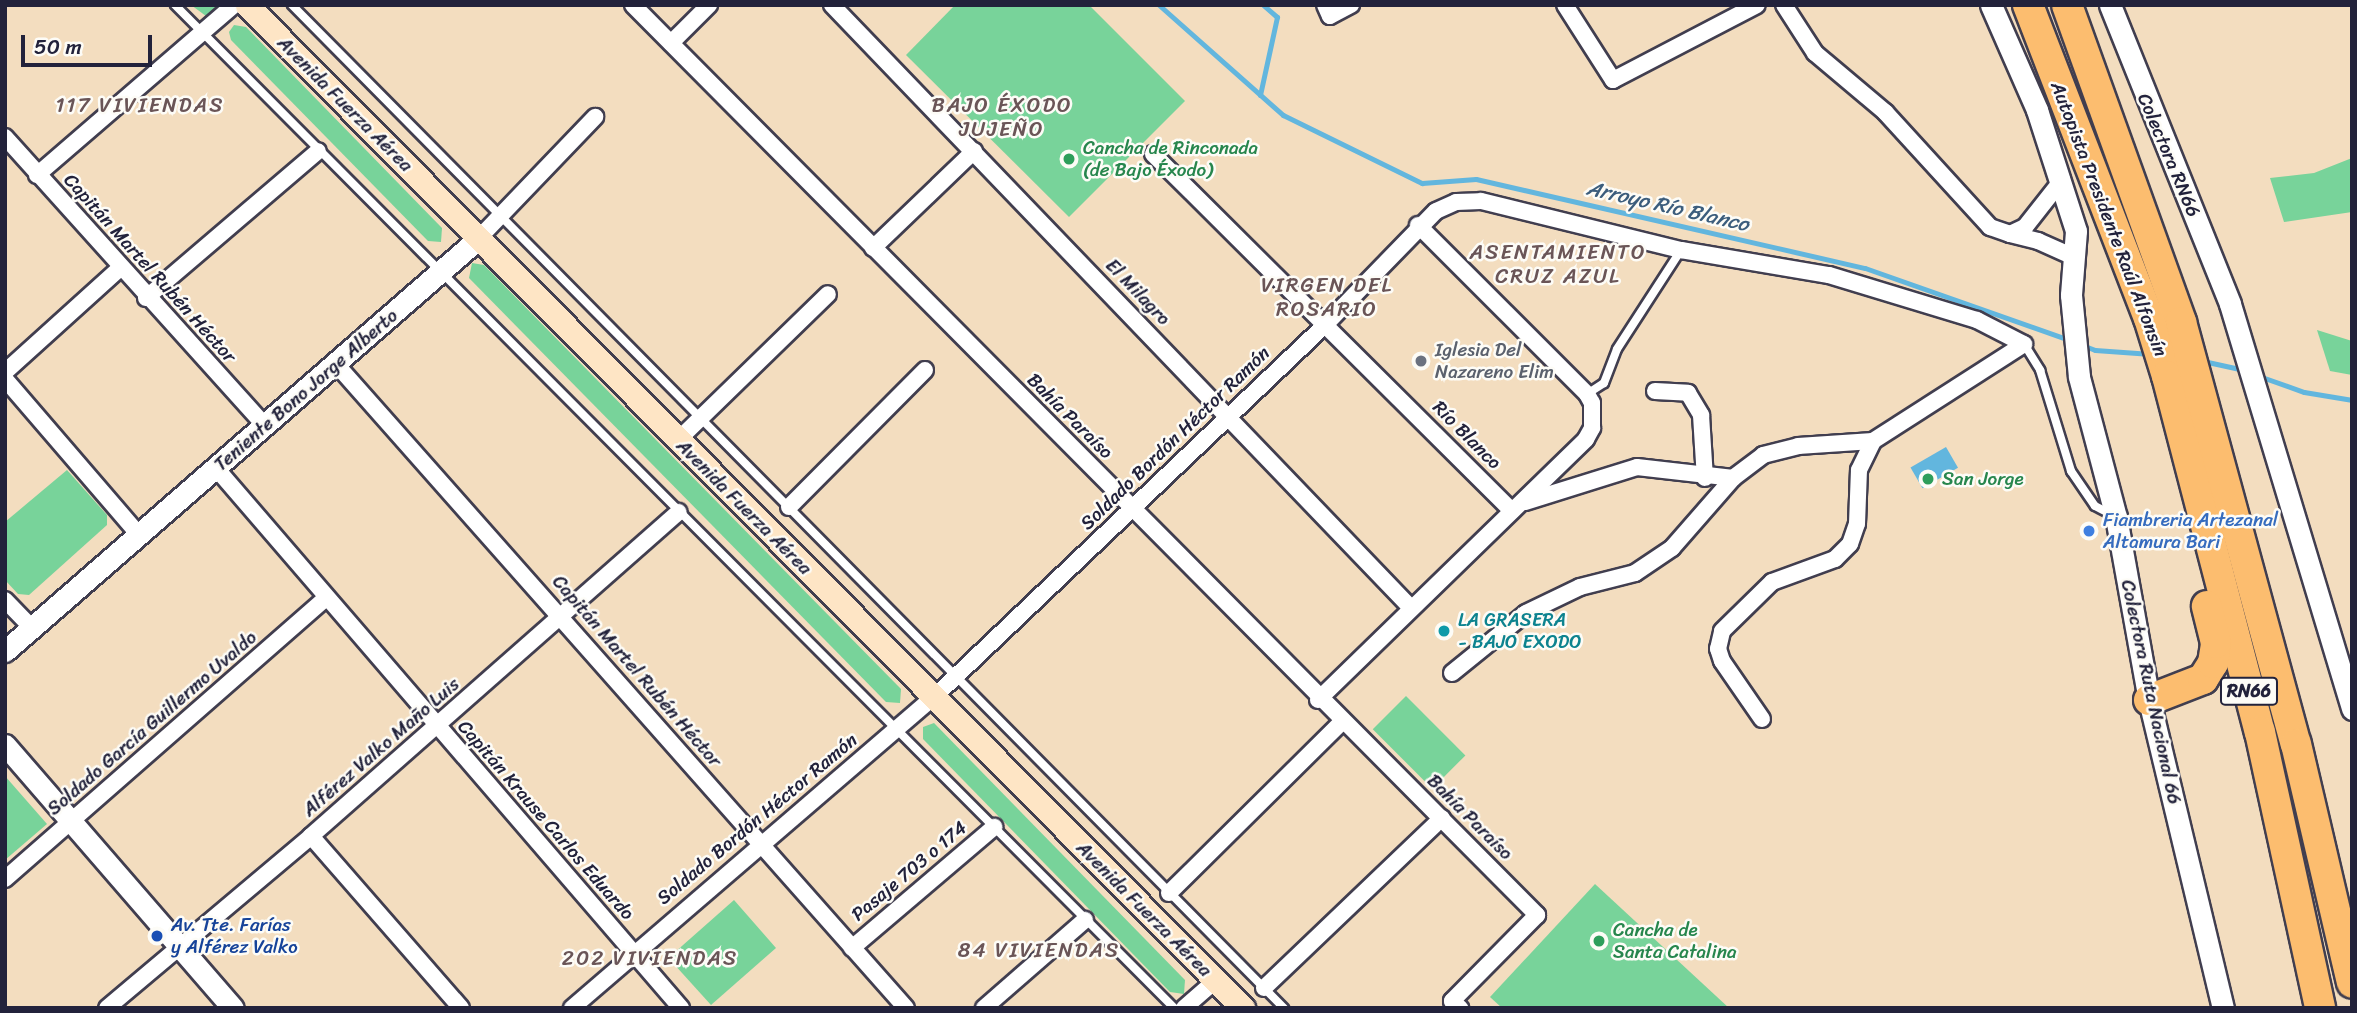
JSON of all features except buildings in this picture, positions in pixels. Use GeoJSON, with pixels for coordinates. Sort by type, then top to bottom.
{"type":"FeatureCollection","features":[{"type":"Feature","properties":{"kind":"highway","name":"Autopista Presidente Raúl Alfonsín"},"geometry":{"type":"LineString","coordinates":[[2028,5],[2171,376],[2296,744],[2352,983]]}},
{"type":"Feature","properties":{"kind":"highway","name":"Autopista Presidente Raúl Alfonsín"},"geometry":{"type":"LineString","coordinates":[[2067,5],[2181,322],[2171,376],[2260,732],[2320,1008]]}},
{"type":"Feature","properties":{"kind":"highway"},"geometry":{"type":"LineString","coordinates":[[2149,700],[2203,680],[2213,663],[2216,643],[2171,376]]}},
{"type":"Feature","properties":{"kind":"main road","name":"Avenida Fuerza Aérea"},"geometry":{"type":"LineString","coordinates":[[247,5],[1243,1008]]}},
{"type":"Feature","properties":{"kind":"street"},"geometry":{"type":"LineString","coordinates":[[37,175],[204,35],[234,5]]}},
{"type":"Feature","properties":{"kind":"street","name":"Bahía Paraíso"},"geometry":{"type":"LineString","coordinates":[[633,5],[1318,700],[1442,818],[1537,915],[1456,1004]]}},
{"type":"Feature","properties":{"kind":"street"},"geometry":{"type":"LineString","coordinates":[[671,43],[709,5]]}},
{"type":"Feature","properties":{"kind":"street","name":"El Milagro"},"geometry":{"type":"LineString","coordinates":[[832,5],[1411,608]]}},
{"type":"Feature","properties":{"kind":"street"},"geometry":{"type":"LineString","coordinates":[[1325,5],[1330,16],[1351,5]]}},
{"type":"Feature","properties":{"kind":"street"},"geometry":{"type":"LineString","coordinates":[[1565,5],[1613,80],[1757,5]]}},
{"type":"Feature","properties":{"kind":"street"},"geometry":{"type":"LineString","coordinates":[[1784,5],[1815,53],[1915,141],[1974,212],[1990,226],[2045,243],[2074,257]]}},
{"type":"Feature","properties":{"kind":"street","name":"Colectora Ruta Nacional 66"},"geometry":{"type":"LineString","coordinates":[[1991,5],[2052,195],[2076,231],[2071,295],[2079,377],[2116,517],[2149,700],[2223,1008]]}},
{"type":"Feature","properties":{"kind":"street","name":"Colectora RN66"},"geometry":{"type":"LineString","coordinates":[[2110,5],[2230,304],[2352,709]]}},
{"type":"Feature","properties":{"kind":"street","name":"Teniente Bono Jorge Alberto"},"geometry":{"type":"LineString","coordinates":[[5,652],[442,272],[479,238],[499,214],[595,117]]}},
{"type":"Feature","properties":{"kind":"street","name":"Capitán Martel Rubén Héctor"},"geometry":{"type":"LineString","coordinates":[[5,137],[119,268],[265,426]]}},
{"type":"Feature","properties":{"kind":"street"},"geometry":{"type":"LineString","coordinates":[[146,298],[318,150]]}},
{"type":"Feature","properties":{"kind":"street"},"geometry":{"type":"LineString","coordinates":[[873,248],[974,151]]}},
{"type":"Feature","properties":{"kind":"street","name":"Río Blanco"},"geometry":{"type":"LineString","coordinates":[[1153,154],[1515,507]]}},
{"type":"Feature","properties":{"kind":"street"},"geometry":{"type":"LineString","coordinates":[[2010,234],[2025,227],[2052,195]]}},
{"type":"Feature","properties":{"kind":"street","name":"Soldado Bordón Héctor Ramón"},"geometry":{"type":"LineString","coordinates":[[572,1008],[632,951],[933,698],[1327,323],[1418,225],[1456,202],[1481,201],[1681,250],[1829,275],[1976,320],[2024,344]]}},
{"type":"Feature","properties":{"kind":"street"},"geometry":{"type":"LineString","coordinates":[[1318,700],[1586,439],[1592,415],[1587,394],[1418,225]]}},
{"type":"Feature","properties":{"kind":"street"},"geometry":{"type":"LineString","coordinates":[[5,372],[119,268]]}},
{"type":"Feature","properties":{"kind":"street"},"geometry":{"type":"LineString","coordinates":[[678,440],[828,294]]}},
{"type":"Feature","properties":{"kind":"street"},"geometry":{"type":"LineString","coordinates":[[1452,673],[1526,613],[1580,587],[1635,573],[1672,548],[1733,478],[1763,455],[1798,446],[1873,441],[2024,344]]}},
{"type":"Feature","properties":{"kind":"street","name":"Capitán Martel Rubén Héctor"},"geometry":{"type":"LineString","coordinates":[[336,364],[906,1008]]}},
{"type":"Feature","properties":{"kind":"street"},"geometry":{"type":"LineString","coordinates":[[789,507],[925,370]]}},
{"type":"Feature","properties":{"kind":"street"},"geometry":{"type":"LineString","coordinates":[[5,379],[139,535]]}},
{"type":"Feature","properties":{"kind":"street"},"geometry":{"type":"LineString","coordinates":[[1655,391],[1688,393],[1700,415],[1705,478]]}},
{"type":"Feature","properties":{"kind":"street"},"geometry":{"type":"LineString","coordinates":[[1762,719],[1722,661],[1718,649],[1722,631],[1772,582],[1835,559],[1850,544],[1857,524],[1859,470],[1873,441]]}},
{"type":"Feature","properties":{"kind":"street"},"geometry":{"type":"LineString","coordinates":[[1515,507],[1637,467],[1705,478],[1733,478]]}},
{"type":"Feature","properties":{"kind":"street","name":"Capitán Krause Carlos Eduardo"},"geometry":{"type":"LineString","coordinates":[[216,468],[325,599],[681,1008]]}},
{"type":"Feature","properties":{"kind":"street","name":"Alférez Valko Maño Luis"},"geometry":{"type":"LineString","coordinates":[[107,1008],[437,727],[679,512]]}},
{"type":"Feature","properties":{"kind":"street","name":"Soldado García Guillermo Uvaldo"},"geometry":{"type":"LineString","coordinates":[[5,879],[325,599]]}},
{"type":"Feature","properties":{"kind":"street"},"geometry":{"type":"LineString","coordinates":[[5,600],[32,628]]}},
{"type":"Feature","properties":{"kind":"street"},"geometry":{"type":"LineString","coordinates":[[1169,893],[1341,723]]}},
{"type":"Feature","properties":{"kind":"street"},"geometry":{"type":"LineString","coordinates":[[5,745],[233,1008]]}},
{"type":"Feature","properties":{"kind":"street"},"geometry":{"type":"LineString","coordinates":[[1264,988],[1442,818]]}},
{"type":"Feature","properties":{"kind":"street","name":"Pasaje 703 o 174"},"geometry":{"type":"LineString","coordinates":[[852,948],[993,827]]}},
{"type":"Feature","properties":{"kind":"street"},"geometry":{"type":"LineString","coordinates":[[311,836],[461,1008]]}},
{"type":"Feature","properties":{"kind":"street"},"geometry":{"type":"LineString","coordinates":[[984,1008],[1085,920]]}},
{"type":"Feature","properties":{"kind":"street"},"geometry":{"type":"LineString","coordinates":[[1184,1008],[1216,980]]}},
{"type":"Feature","properties":{"kind":"lane"},"geometry":{"type":"LineString","coordinates":[[175,5],[1174,1008]]}},
{"type":"Feature","properties":{"kind":"lane"},"geometry":{"type":"LineString","coordinates":[[292,5],[789,507],[954,678],[1284,1008]]}},
{"type":"Feature","properties":{"kind":"lane"},"geometry":{"type":"LineString","coordinates":[[1587,394],[1604,383],[1617,349],[1681,250]]}},
{"type":"Feature","properties":{"kind":"lane"},"geometry":{"type":"LineString","coordinates":[[2024,344],[2040,370],[2071,471],[2095,506],[2116,517]]}},
{"type":"Feature","properties":{"kind":"green space"},"geometry":{"type":"Polygon","coordinates":[[[191,5],[220,5],[220,7],[206,16],[191,5]]]}},
{"type":"Feature","properties":{"kind":"green space","name":"Cancha de Rinconada (de Bajo Éxodo)"},"geometry":{"type":"Polygon","coordinates":[[[955,5],[1089,5],[1185,101],[1069,217],[906,55],[955,5]]]}},
{"type":"Feature","properties":{"kind":"green space"},"geometry":{"type":"Polygon","coordinates":[[[234,25],[246,27],[442,228],[441,242],[428,241],[231,40],[229,32],[234,25]]]}},
{"type":"Feature","properties":{"kind":"green space"},"geometry":{"type":"Polygon","coordinates":[[[2352,158],[2352,212],[2284,222],[2270,178],[2314,173],[2352,158]]]}},
{"type":"Feature","properties":{"kind":"green space"},"geometry":{"type":"Polygon","coordinates":[[[472,263],[484,265],[901,689],[900,703],[886,702],[469,278],[472,263]]]}},
{"type":"Feature","properties":{"kind":"green space"},"geometry":{"type":"Polygon","coordinates":[[[2317,330],[2352,341],[2352,375],[2330,371],[2317,330]]]}},
{"type":"Feature","properties":{"kind":"green space"},"geometry":{"type":"Polygon","coordinates":[[[67,470],[107,515],[107,525],[29,595],[18,594],[5,580],[5,522],[67,470]]]}},
{"type":"Feature","properties":{"kind":"green space"},"geometry":{"type":"Polygon","coordinates":[[[1406,696],[1465,755],[1432,789],[1373,729],[1406,696]]]}},
{"type":"Feature","properties":{"kind":"green space"},"geometry":{"type":"Polygon","coordinates":[[[934,723],[1185,980],[1184,994],[1170,992],[923,739],[923,727],[934,723]]]}},
{"type":"Feature","properties":{"kind":"green space"},"geometry":{"type":"Polygon","coordinates":[[[5,776],[47,824],[5,860],[5,776]]]}},
{"type":"Feature","properties":{"kind":"green space","name":"Cancha de Santa Catalina"},"geometry":{"type":"Polygon","coordinates":[[[1595,884],[1729,1008],[1502,1008],[1490,997],[1595,884]]]}},
{"type":"Feature","properties":{"kind":"green space"},"geometry":{"type":"Polygon","coordinates":[[[734,900],[776,948],[711,1005],[673,963],[674,953],[734,900]]]}},
{"type":"Feature","properties":{"kind":"water","name":"San Jorge"},"geometry":{"type":"Polygon","coordinates":[[[1946,447],[1958,468],[1922,488],[1910,468],[1946,447]]]}},
{"type":"Feature","properties":{"kind":"waterway","name":"Arroyo Río Blanco"},"geometry":{"type":"LineString","coordinates":[[1159,5],[1283,115],[1422,183],[1476,179],[1865,268],[2070,340]]}},
{"type":"Feature","properties":{"kind":"waterway"},"geometry":{"type":"LineString","coordinates":[[1260,95],[1277,17],[1263,5]]}},
{"type":"Feature","properties":{"kind":"waterway","name":"Arroyo Río Blanco"},"geometry":{"type":"LineString","coordinates":[[2082,345],[2095,350],[2151,354]]}},
{"type":"Feature","properties":{"kind":"waterway"},"geometry":{"type":"LineString","coordinates":[[2203,361],[2244,370]]}},
{"type":"Feature","properties":{"kind":"waterway"},"geometry":{"type":"LineString","coordinates":[[2256,375],[2304,392],[2352,400]]}},
{"type":"Feature","properties":{"kind":"place","name":"Cancha de Rinconada (de Bajo Éxodo)"},"geometry":{"type":"Point","coordinates":[1069,159]}},
{"type":"Feature","properties":{"kind":"place","name":"Iglesia Del Nazareno Elim"},"geometry":{"type":"Point","coordinates":[1421,361]}},
{"type":"Feature","properties":{"kind":"place","name":"San Jorge"},"geometry":{"type":"Point","coordinates":[1928,479]}},
{"type":"Feature","properties":{"kind":"place","name":"Fiambreria Artezanal Altamura Bari"},"geometry":{"type":"Point","coordinates":[2089,531]}},
{"type":"Feature","properties":{"kind":"place","name":"LA GRASERA - BAJO EXODO"},"geometry":{"type":"Point","coordinates":[1444,631]}},
{"type":"Feature","properties":{"kind":"place","name":"Av. Tte. Farías y Alférez Valko"},"geometry":{"type":"Point","coordinates":[157,936]}},
{"type":"Feature","properties":{"kind":"place","name":"Cancha de Santa Catalina"},"geometry":{"type":"Point","coordinates":[1599,941]}},
{"type":"Feature","properties":{"kind":"district","name":"117 VIVIENDAS"},"geometry":{"type":"Point","coordinates":[140,105]}},
{"type":"Feature","properties":{"kind":"district","name":"BAJO ÉXODO JUJEÑO"},"geometry":{"type":"Point","coordinates":[1002,117]}},
{"type":"Feature","properties":{"kind":"district","name":"ASENTAMIENTO CRUZ AZUL"},"geometry":{"type":"Point","coordinates":[1558,264]}},
{"type":"Feature","properties":{"kind":"district","name":"VIRGEN DEL ROSARIO"},"geometry":{"type":"Point","coordinates":[1327,297]}},
{"type":"Feature","properties":{"kind":"district","name":"84 VIVIENDAS"},"geometry":{"type":"Point","coordinates":[1039,950]}},
{"type":"Feature","properties":{"kind":"district","name":"202 VIVIENDAS"},"geometry":{"type":"Point","coordinates":[650,958]}}]}
